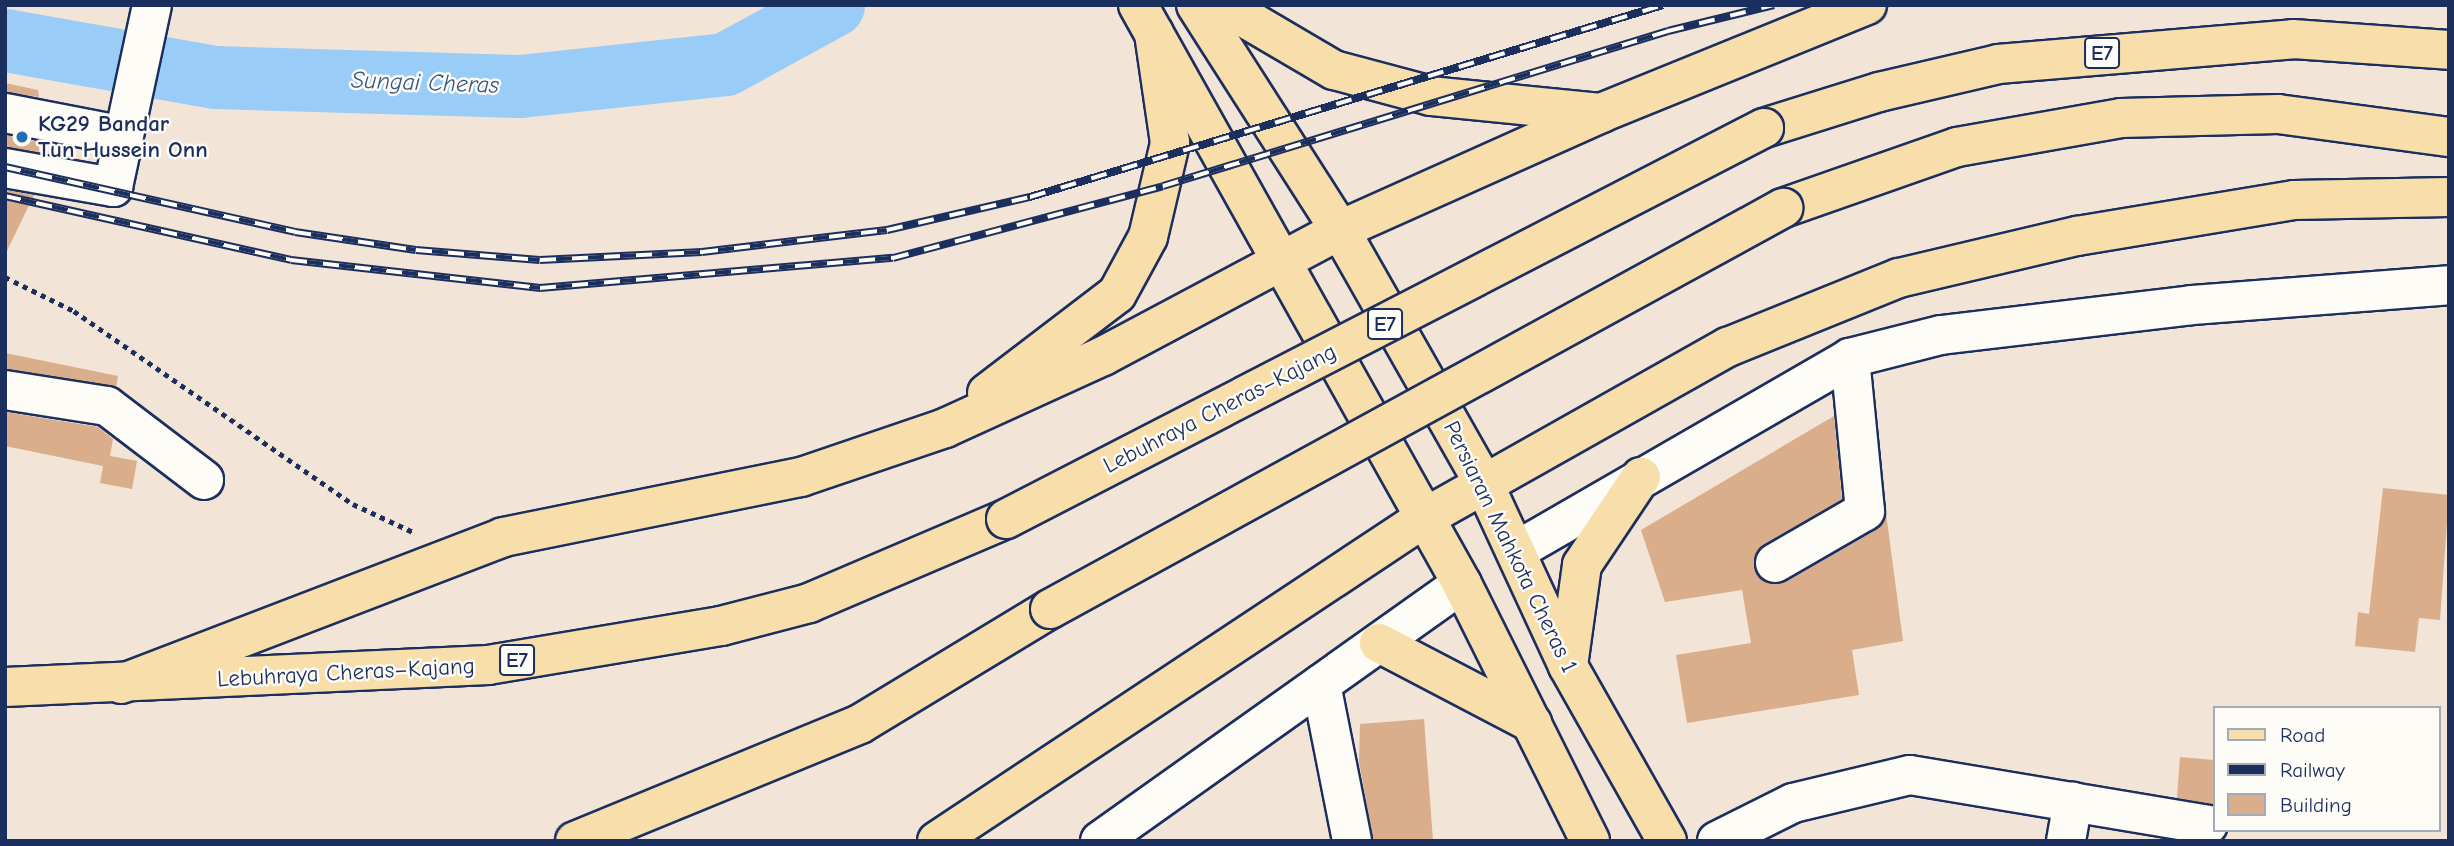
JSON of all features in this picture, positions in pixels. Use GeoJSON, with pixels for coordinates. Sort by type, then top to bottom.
{"type":"FeatureCollection","features":[{"type":"Feature","properties":{"kind":"main road","name":"Persiaran Mahkota Cheras 1"},"geometry":{"type":"LineString","coordinates":[[1196,5],[1340,230],[1483,484],[1568,666],[1667,841]]}},
{"type":"Feature","properties":{"kind":"main road"},"geometry":{"type":"LineString","coordinates":[[1223,5],[1334,69],[1431,96],[1601,113]]}},
{"type":"Feature","properties":{"kind":"main road"},"geometry":{"type":"LineString","coordinates":[[121,684],[503,537],[801,477],[945,428],[1103,356],[1340,230],[1601,113],[1867,5]]}},
{"type":"Feature","properties":{"kind":"main road"},"geometry":{"type":"LineString","coordinates":[[1146,19],[1285,260],[1462,584],[1590,841]]}},
{"type":"Feature","properties":{"kind":"main road"},"geometry":{"type":"LineString","coordinates":[[945,428],[1116,294],[1148,237],[1170,143],[1146,19]]}},
{"type":"Feature","properties":{"kind":"main road","name":"Lebuhraya Cheras–Kajang"},"geometry":{"type":"LineString","coordinates":[[5,687],[121,684],[488,665],[721,626],[902,568],[1006,519],[1764,128],[1879,92],[1998,64],[2293,39],[2449,50]]}},
{"type":"Feature","properties":{"kind":"main road"},"geometry":{"type":"LineString","coordinates":[[575,841],[860,724],[1050,610],[1783,208],[1957,147],[2121,118],[2278,114],[2449,136]]}},
{"type":"Feature","properties":{"kind":"main road"},"geometry":{"type":"LineString","coordinates":[[937,841],[1424,518],[1728,346],[1899,278],[2077,236],[2294,200],[2449,197]]}},
{"type":"Feature","properties":{"kind":"main road"},"geometry":{"type":"LineString","coordinates":[[1568,666],[1582,565],[1641,477]]}},
{"type":"Feature","properties":{"kind":"main road"},"geometry":{"type":"LineString","coordinates":[[1379,643],[1532,723]]}},
{"type":"Feature","properties":{"kind":"street"},"geometry":{"type":"LineString","coordinates":[[5,168],[113,187],[152,5]]}},
{"type":"Feature","properties":{"kind":"street"},"geometry":{"type":"LineString","coordinates":[[5,113],[124,136]]}},
{"type":"Feature","properties":{"kind":"street"},"geometry":{"type":"LineString","coordinates":[[1516,551],[1850,358],[1941,335],[2192,304],[2449,285]]}},
{"type":"Feature","properties":{"kind":"street"},"geometry":{"type":"LineString","coordinates":[[1775,563],[1864,511],[1850,358]]}},
{"type":"Feature","properties":{"kind":"street"},"geometry":{"type":"LineString","coordinates":[[5,390],[107,406],[204,480]]}},
{"type":"Feature","properties":{"kind":"street"},"geometry":{"type":"LineString","coordinates":[[1100,841],[1462,584]]}},
{"type":"Feature","properties":{"kind":"street"},"geometry":{"type":"LineString","coordinates":[[1321,684],[1352,841]]}},
{"type":"Feature","properties":{"kind":"street"},"geometry":{"type":"LineString","coordinates":[[1717,841],[1793,803],[1910,775],[2208,825]]}},
{"type":"Feature","properties":{"kind":"street"},"geometry":{"type":"LineString","coordinates":[[2066,841],[2073,802]]}},
{"type":"Feature","properties":{"kind":"path"},"geometry":{"type":"LineString","coordinates":[[5,277],[74,311],[353,504],[459,554]]}},
{"type":"Feature","properties":{"kind":"building"},"geometry":{"type":"Polygon","coordinates":[[[5,83],[38,90],[39,97],[5,92],[5,83]]]}},
{"type":"Feature","properties":{"kind":"building"},"geometry":{"type":"Polygon","coordinates":[[[5,135],[39,142],[39,152],[5,147],[5,135]]]}},
{"type":"Feature","properties":{"kind":"building"},"geometry":{"type":"Polygon","coordinates":[[[5,190],[34,195],[5,255],[5,190]]]}},
{"type":"Feature","properties":{"kind":"building"},"geometry":{"type":"Polygon","coordinates":[[[5,353],[118,376],[116,387],[5,369],[5,353]]]}},
{"type":"Feature","properties":{"kind":"building"},"geometry":{"type":"Polygon","coordinates":[[[5,412],[98,427],[113,439],[110,456],[137,461],[132,489],[100,483],[103,466],[5,446],[5,412]]]}},
{"type":"Feature","properties":{"kind":"building"},"geometry":{"type":"Polygon","coordinates":[[[1834,416],[1842,499],[1764,544],[1756,553],[1756,573],[1765,582],[1786,582],[1876,530],[1886,513],[1903,641],[1852,650],[1859,695],[1687,723],[1676,655],[1751,643],[1742,590],[1665,602],[1641,530],[1834,416]]]}},
{"type":"Feature","properties":{"kind":"building"},"geometry":{"type":"Polygon","coordinates":[[[2383,488],[2449,495],[2440,620],[2419,618],[2415,652],[2355,646],[2358,612],[2369,614],[2383,488]]]}},
{"type":"Feature","properties":{"kind":"building"},"geometry":{"type":"Polygon","coordinates":[[[1424,719],[1433,841],[1373,841],[1359,761],[1360,724],[1424,719]]]}},
{"type":"Feature","properties":{"kind":"building"},"geometry":{"type":"Polygon","coordinates":[[[2180,757],[2212,760],[2212,805],[2177,798],[2180,757]]]}},
{"type":"Feature","properties":{"kind":"waterway"},"geometry":{"type":"LineString","coordinates":[[809,5],[814,15]]}},
{"type":"Feature","properties":{"kind":"waterway","name":"Sungai Cheras"},"geometry":{"type":"LineString","coordinates":[[5,40],[215,77],[520,86],[725,64],[833,5]]}},
{"type":"Feature","properties":{"kind":"railway"},"geometry":{"type":"LineString","coordinates":[[5,167],[295,232],[416,250],[540,260],[702,252],[887,230],[1030,197],[1663,5]]}},
{"type":"Feature","properties":{"kind":"railway"},"geometry":{"type":"LineString","coordinates":[[5,196],[291,260],[540,288],[893,258],[1163,186],[1668,31],[1774,5]]}},
{"type":"Feature","properties":{"kind":"place","name":"KG29 Bandar Tun Hussein Onn"},"geometry":{"type":"Point","coordinates":[22,137]}}]}
